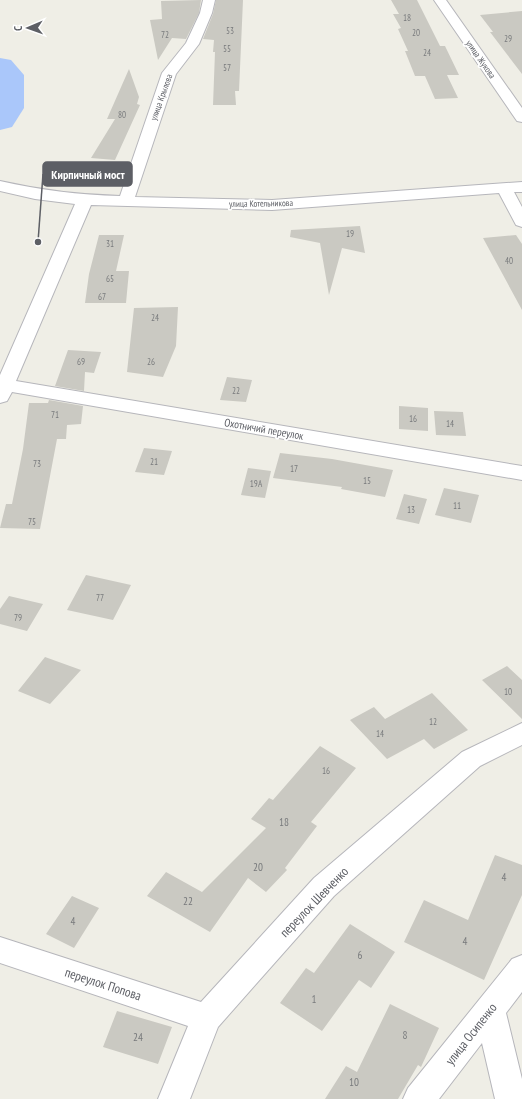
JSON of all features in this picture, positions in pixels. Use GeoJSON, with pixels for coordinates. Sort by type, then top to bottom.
{"type":"FeatureCollection","features":[{"type":"Feature","properties":{"kind":"street","name":"улица Крылова"},"geometry":{"type":"LineString","coordinates":[[126,201],[169,73],[192,44],[206,13],[209,0]]}},
{"type":"Feature","properties":{"kind":"street","name":"улица Жукова"},"geometry":{"type":"LineString","coordinates":[[440,0],[522,118]]}},
{"type":"Feature","properties":{"kind":"street","name":"улица Котельникова"},"geometry":{"type":"LineString","coordinates":[[0,186],[35,194],[85,200],[272,205],[522,188]]}},
{"type":"Feature","properties":{"kind":"street"},"geometry":{"type":"LineString","coordinates":[[504,189],[522,222]]}},
{"type":"Feature","properties":{"kind":"street"},"geometry":{"type":"LineString","coordinates":[[3,391],[85,200]]}},
{"type":"Feature","properties":{"kind":"street","name":"Охотничий переулок"},"geometry":{"type":"LineString","coordinates":[[3,391],[522,473]]}},
{"type":"Feature","properties":{"kind":"street","name":"переулок Шевченко"},"geometry":{"type":"LineString","coordinates":[[174,1099],[206,1018],[324,887],[471,759],[522,733]]}},
{"type":"Feature","properties":{"kind":"street","name":"переулок Попова"},"geometry":{"type":"LineString","coordinates":[[0,950],[206,1018]]}},
{"type":"Feature","properties":{"kind":"street","name":"улица Осипенко"},"geometry":{"type":"LineString","coordinates":[[419,1099],[522,969]]}},
{"type":"Feature","properties":{"kind":"street"},"geometry":{"type":"LineString","coordinates":[[490,1010],[511,1099]]}},
{"type":"Feature","properties":{"kind":"building"},"geometry":{"type":"Polygon","coordinates":[[[201,0],[199,13],[186,39],[172,38],[158,60],[150,20],[162,19],[161,1],[201,0]]]}},
{"type":"Feature","properties":{"kind":"building"},"geometry":{"type":"Polygon","coordinates":[[[216,0],[243,0],[239,91],[235,91],[236,105],[213,105],[214,40],[203,39],[213,14],[216,0]]]}},
{"type":"Feature","properties":{"kind":"building"},"geometry":{"type":"Polygon","coordinates":[[[391,0],[417,0],[440,46],[445,46],[459,75],[447,75],[458,98],[435,99],[425,76],[415,76],[405,51],[408,51],[398,29],[401,28],[393,14],[399,14],[391,0]]]}},
{"type":"Feature","properties":{"kind":"building"},"geometry":{"type":"Polygon","coordinates":[[[522,11],[522,74],[490,32],[493,32],[480,15],[522,11]]]}},
{"type":"Feature","properties":{"kind":"building"},"geometry":{"type":"Polygon","coordinates":[[[129,69],[139,97],[137,104],[140,105],[115,160],[91,158],[115,119],[107,119],[129,69]]]}},
{"type":"Feature","properties":{"kind":"building"},"geometry":{"type":"Polygon","coordinates":[[[360,226],[365,253],[342,248],[329,295],[320,243],[290,237],[291,230],[360,226]]]}},
{"type":"Feature","properties":{"kind":"building"},"geometry":{"type":"Polygon","coordinates":[[[99,235],[124,235],[116,271],[129,271],[126,303],[85,303],[89,274],[99,235]]]}},
{"type":"Feature","properties":{"kind":"building"},"geometry":{"type":"Polygon","coordinates":[[[516,235],[522,244],[522,310],[483,238],[516,235]]]}},
{"type":"Feature","properties":{"kind":"building"},"geometry":{"type":"Polygon","coordinates":[[[178,307],[176,346],[163,377],[127,372],[134,308],[178,307]]]}},
{"type":"Feature","properties":{"kind":"building"},"geometry":{"type":"Polygon","coordinates":[[[68,350],[101,352],[94,373],[85,372],[84,391],[55,386],[68,350]]]}},
{"type":"Feature","properties":{"kind":"building"},"geometry":{"type":"Polygon","coordinates":[[[227,377],[252,380],[246,402],[220,400],[227,377]]]}},
{"type":"Feature","properties":{"kind":"building"},"geometry":{"type":"Polygon","coordinates":[[[49,400],[83,406],[81,424],[67,425],[66,439],[57,439],[40,529],[0,528],[6,504],[12,504],[23,449],[29,403],[48,403],[49,400]]]}},
{"type":"Feature","properties":{"kind":"building"},"geometry":{"type":"Polygon","coordinates":[[[399,406],[428,408],[428,431],[399,429],[399,406]]]}},
{"type":"Feature","properties":{"kind":"building"},"geometry":{"type":"Polygon","coordinates":[[[434,411],[463,412],[466,436],[436,435],[434,411]]]}},
{"type":"Feature","properties":{"kind":"building"},"geometry":{"type":"Polygon","coordinates":[[[144,448],[172,451],[164,475],[135,472],[144,448]]]}},
{"type":"Feature","properties":{"kind":"building"},"geometry":{"type":"Polygon","coordinates":[[[280,453],[332,459],[393,470],[385,497],[341,489],[342,487],[273,478],[280,453]]]}},
{"type":"Feature","properties":{"kind":"building"},"geometry":{"type":"Polygon","coordinates":[[[248,468],[271,471],[265,498],[241,495],[248,468]]]}},
{"type":"Feature","properties":{"kind":"building"},"geometry":{"type":"Polygon","coordinates":[[[444,488],[479,495],[471,523],[435,515],[444,488]]]}},
{"type":"Feature","properties":{"kind":"building"},"geometry":{"type":"Polygon","coordinates":[[[404,494],[427,499],[419,524],[396,519],[404,494]]]}},
{"type":"Feature","properties":{"kind":"building"},"geometry":{"type":"Polygon","coordinates":[[[86,575],[131,585],[113,620],[67,610],[86,575]]]}},
{"type":"Feature","properties":{"kind":"building"},"geometry":{"type":"Polygon","coordinates":[[[9,596],[43,604],[27,631],[0,624],[0,609],[9,596]]]}},
{"type":"Feature","properties":{"kind":"building"},"geometry":{"type":"Polygon","coordinates":[[[45,657],[81,670],[50,704],[18,691],[45,657]]]}},
{"type":"Feature","properties":{"kind":"building"},"geometry":{"type":"Polygon","coordinates":[[[507,666],[522,680],[522,719],[482,680],[507,666]]]}},
{"type":"Feature","properties":{"kind":"building"},"geometry":{"type":"Polygon","coordinates":[[[432,693],[468,730],[434,749],[424,739],[387,759],[350,720],[374,707],[385,719],[432,693]]]}},
{"type":"Feature","properties":{"kind":"building"},"geometry":{"type":"Polygon","coordinates":[[[320,746],[356,768],[311,822],[317,826],[285,868],[287,870],[266,892],[248,878],[210,932],[147,896],[166,872],[202,892],[266,828],[251,819],[269,798],[273,800],[320,746]]]}},
{"type":"Feature","properties":{"kind":"building"},"geometry":{"type":"Polygon","coordinates":[[[495,855],[522,865],[522,895],[484,980],[404,942],[424,900],[468,920],[495,855]]]}},
{"type":"Feature","properties":{"kind":"building"},"geometry":{"type":"Polygon","coordinates":[[[72,896],[99,908],[74,948],[46,934],[72,896]]]}},
{"type":"Feature","properties":{"kind":"building"},"geometry":{"type":"Polygon","coordinates":[[[350,924],[395,952],[371,988],[359,980],[322,1031],[280,1003],[306,968],[314,973],[350,924]]]}},
{"type":"Feature","properties":{"kind":"building"},"geometry":{"type":"Polygon","coordinates":[[[390,1004],[439,1028],[421,1067],[418,1065],[398,1099],[325,1099],[346,1066],[357,1072],[390,1004]]]}},
{"type":"Feature","properties":{"kind":"building"},"geometry":{"type":"Polygon","coordinates":[[[117,1011],[172,1027],[158,1064],[103,1047],[117,1011]]]}},
{"type":"Feature","properties":{"kind":"waterway"},"geometry":{"type":"LineString","coordinates":[[0,67],[8,75],[8,108],[0,120]]}},
{"type":"Feature","properties":{"kind":"place","name":"Кирпичный мост"},"geometry":{"type":"Point","coordinates":[38,242]}}]}
